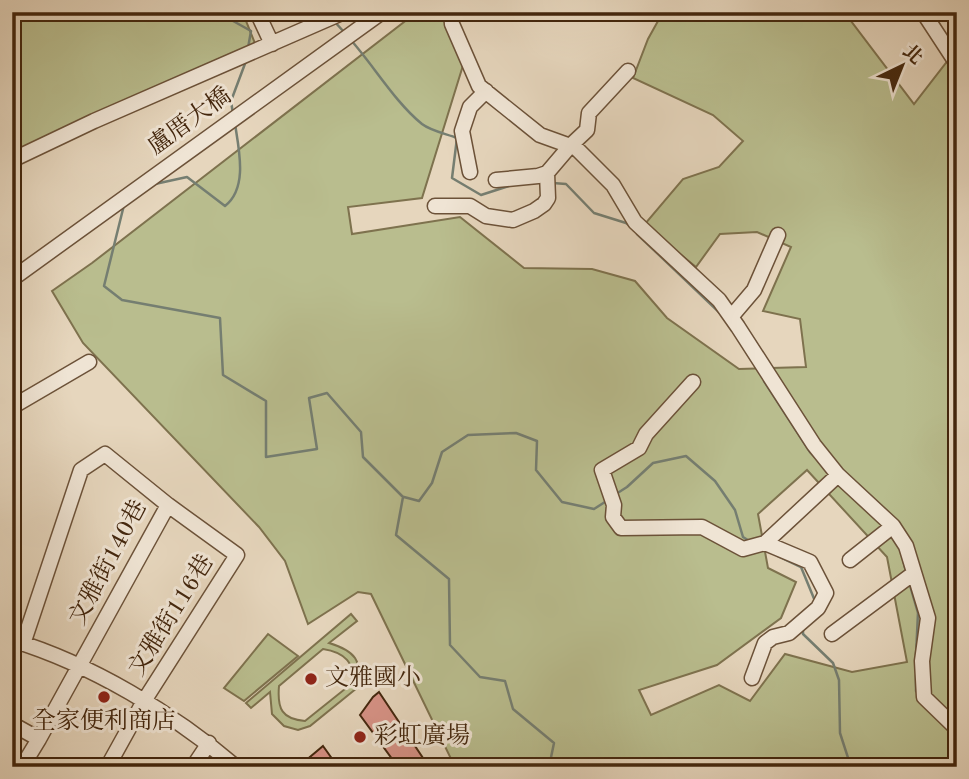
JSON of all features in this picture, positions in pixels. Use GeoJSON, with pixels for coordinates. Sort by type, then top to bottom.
{"type":"FeatureCollection","features":[{"type":"Feature","properties":{"kind":"street"},"geometry":{"type":"LineString","coordinates":[[257,12],[272,44]]}},
{"type":"Feature","properties":{"kind":"street","name":"盧厝大橋"},"geometry":{"type":"LineString","coordinates":[[12,279],[382,12]]}},
{"type":"Feature","properties":{"kind":"street"},"geometry":{"type":"LineString","coordinates":[[451,12],[452,24],[479,86],[540,135],[576,148],[613,185],[635,222],[719,300],[836,477],[906,546],[910,576],[928,618],[922,662],[924,697],[957,729]]}},
{"type":"Feature","properties":{"kind":"street"},"geometry":{"type":"LineString","coordinates":[[923,12],[957,64]]}},
{"type":"Feature","properties":{"kind":"street"},"geometry":{"type":"LineString","coordinates":[[12,160],[94,121],[336,16]]}},
{"type":"Feature","properties":{"kind":"street"},"geometry":{"type":"LineString","coordinates":[[435,206],[470,206],[486,216],[513,220],[534,211],[548,198],[548,180],[570,146],[587,131],[589,113],[628,71]]}},
{"type":"Feature","properties":{"kind":"street"},"geometry":{"type":"LineString","coordinates":[[470,172],[462,131],[471,107],[486,91]]}},
{"type":"Feature","properties":{"kind":"street"},"geometry":{"type":"LineString","coordinates":[[496,180],[538,176],[548,180]]}},
{"type":"Feature","properties":{"kind":"street"},"geometry":{"type":"LineString","coordinates":[[731,317],[754,290],[778,235]]}},
{"type":"Feature","properties":{"kind":"street"},"geometry":{"type":"LineString","coordinates":[[12,407],[89,362]]}},
{"type":"Feature","properties":{"kind":"street"},"geometry":{"type":"LineString","coordinates":[[693,382],[646,434],[639,448],[602,470],[611,497],[613,517],[621,528],[702,527],[743,549],[760,544],[836,477]]}},
{"type":"Feature","properties":{"kind":"street","name":"文雅街140巷"},"geometry":{"type":"LineString","coordinates":[[18,642],[81,470],[105,454],[168,505],[22,767]]}},
{"type":"Feature","properties":{"kind":"street","name":"文雅街116巷"},"geometry":{"type":"LineString","coordinates":[[144,701],[237,555],[168,505]]}},
{"type":"Feature","properties":{"kind":"street"},"geometry":{"type":"LineString","coordinates":[[850,560],[889,529]]}},
{"type":"Feature","properties":{"kind":"street"},"geometry":{"type":"LineString","coordinates":[[752,678],[765,643],[773,637],[789,633],[818,608],[826,593],[810,562],[760,544]]}},
{"type":"Feature","properties":{"kind":"street"},"geometry":{"type":"LineString","coordinates":[[832,634],[910,576]]}},
{"type":"Feature","properties":{"kind":"street"},"geometry":{"type":"LineString","coordinates":[[18,642],[80,665],[144,701],[209,743],[236,767]]}},
{"type":"Feature","properties":{"kind":"street"},"geometry":{"type":"LineString","coordinates":[[108,766],[144,701]]}},
{"type":"Feature","properties":{"kind":"street"},"geometry":{"type":"LineString","coordinates":[[12,723],[39,738]]}},
{"type":"Feature","properties":{"kind":"street"},"geometry":{"type":"LineString","coordinates":[[193,767],[209,743]]}},
{"type":"Feature","properties":{"kind":"green space"},"geometry":{"type":"Polygon","coordinates":[[[12,12],[237,12],[244,16],[256,46],[12,157],[12,12]]]}},
{"type":"Feature","properties":{"kind":"green space"},"geometry":{"type":"Polygon","coordinates":[[[417,12],[440,12],[469,46],[422,198],[348,207],[352,234],[460,217],[524,268],[592,269],[635,281],[667,318],[739,369],[806,367],[800,319],[763,311],[791,247],[757,232],[720,234],[696,267],[644,225],[683,179],[719,167],[743,141],[713,115],[633,78],[648,39],[663,12],[853,12],[848,17],[914,104],[949,59],[957,71],[957,767],[455,767],[371,594],[358,592],[308,624],[285,561],[259,527],[83,343],[52,291],[417,12]],[[807,470],[758,514],[768,568],[796,582],[781,618],[717,665],[639,690],[651,715],[719,685],[750,701],[785,654],[852,672],[907,662],[887,557],[807,470]]]}},
{"type":"Feature","properties":{"kind":"green space"},"geometry":{"type":"Polygon","coordinates":[[[351,614],[357,621],[329,643],[345,649],[355,658],[359,670],[357,688],[310,726],[298,730],[284,726],[272,714],[270,692],[251,708],[246,703],[351,614]],[[323,649],[279,686],[280,707],[291,718],[305,721],[350,685],[352,671],[347,660],[337,653],[323,649]]]}},
{"type":"Feature","properties":{"kind":"green space"},"geometry":{"type":"Polygon","coordinates":[[[268,634],[298,656],[244,701],[224,688],[268,634]]]}},
{"type":"Feature","properties":{"kind":"building"},"geometry":{"type":"Polygon","coordinates":[[[379,692],[429,767],[398,767],[360,715],[379,692]]]}},
{"type":"Feature","properties":{"kind":"building"},"geometry":{"type":"Polygon","coordinates":[[[323,746],[338,767],[298,767],[323,746]]]}},
{"type":"Feature","properties":{"kind":"waterway"},"geometry":{"type":"LineString","coordinates":[[217,12],[251,31],[248,48]]}},
{"type":"Feature","properties":{"kind":"waterway"},"geometry":{"type":"LineString","coordinates":[[334,21],[344,32]]}},
{"type":"Feature","properties":{"kind":"waterway"},"geometry":{"type":"LineString","coordinates":[[350,39],[412,115],[426,126],[457,138],[452,178],[481,195],[512,185]]}},
{"type":"Feature","properties":{"kind":"waterway"},"geometry":{"type":"LineString","coordinates":[[233,114],[231,101],[246,61]]}},
{"type":"Feature","properties":{"kind":"waterway"},"geometry":{"type":"LineString","coordinates":[[155,184],[187,177],[225,206],[237,189],[239,179],[240,157],[235,124]]}},
{"type":"Feature","properties":{"kind":"waterway"},"geometry":{"type":"LineString","coordinates":[[553,183],[566,184],[594,213],[630,226]]}},
{"type":"Feature","properties":{"kind":"waterway"},"geometry":{"type":"LineString","coordinates":[[124,205],[104,286],[122,300],[220,318],[223,375],[266,401],[266,457],[317,449],[309,398],[327,393],[361,432],[363,457],[403,497],[396,535],[449,579],[450,645],[480,677],[505,681],[513,709],[554,743],[549,767]]}},
{"type":"Feature","properties":{"kind":"waterway"},"geometry":{"type":"LineString","coordinates":[[637,234],[721,314]]}},
{"type":"Feature","properties":{"kind":"waterway"},"geometry":{"type":"LineString","coordinates":[[764,381],[815,457]]}},
{"type":"Feature","properties":{"kind":"waterway"},"geometry":{"type":"LineString","coordinates":[[404,497],[419,501],[432,483],[442,452],[468,435],[516,433],[537,441],[536,470],[562,502],[594,509],[608,500]]}},
{"type":"Feature","properties":{"kind":"waterway"},"geometry":{"type":"LineString","coordinates":[[616,494],[653,463],[686,456],[715,481],[735,510],[743,537],[751,542]]}},
{"type":"Feature","properties":{"kind":"waterway"},"geometry":{"type":"LineString","coordinates":[[902,555],[906,572]]}},
{"type":"Feature","properties":{"kind":"waterway"},"geometry":{"type":"LineString","coordinates":[[778,556],[801,567],[814,602]]}},
{"type":"Feature","properties":{"kind":"waterway"},"geometry":{"type":"LineString","coordinates":[[909,582],[918,613],[916,655]]}},
{"type":"Feature","properties":{"kind":"waterway"},"geometry":{"type":"LineString","coordinates":[[803,628],[803,634],[833,663],[839,680],[840,733],[851,767]]}},
{"type":"Feature","properties":{"kind":"waterway"},"geometry":{"type":"LineString","coordinates":[[916,675],[918,693]]}},
{"type":"Feature","properties":{"kind":"place","name":"文雅國小"},"geometry":{"type":"Point","coordinates":[311,679]}},
{"type":"Feature","properties":{"kind":"place","name":"全家便利商店"},"geometry":{"type":"Point","coordinates":[104,697]}},
{"type":"Feature","properties":{"kind":"place","name":"彩虹廣場"},"geometry":{"type":"Point","coordinates":[360,737]}}]}
